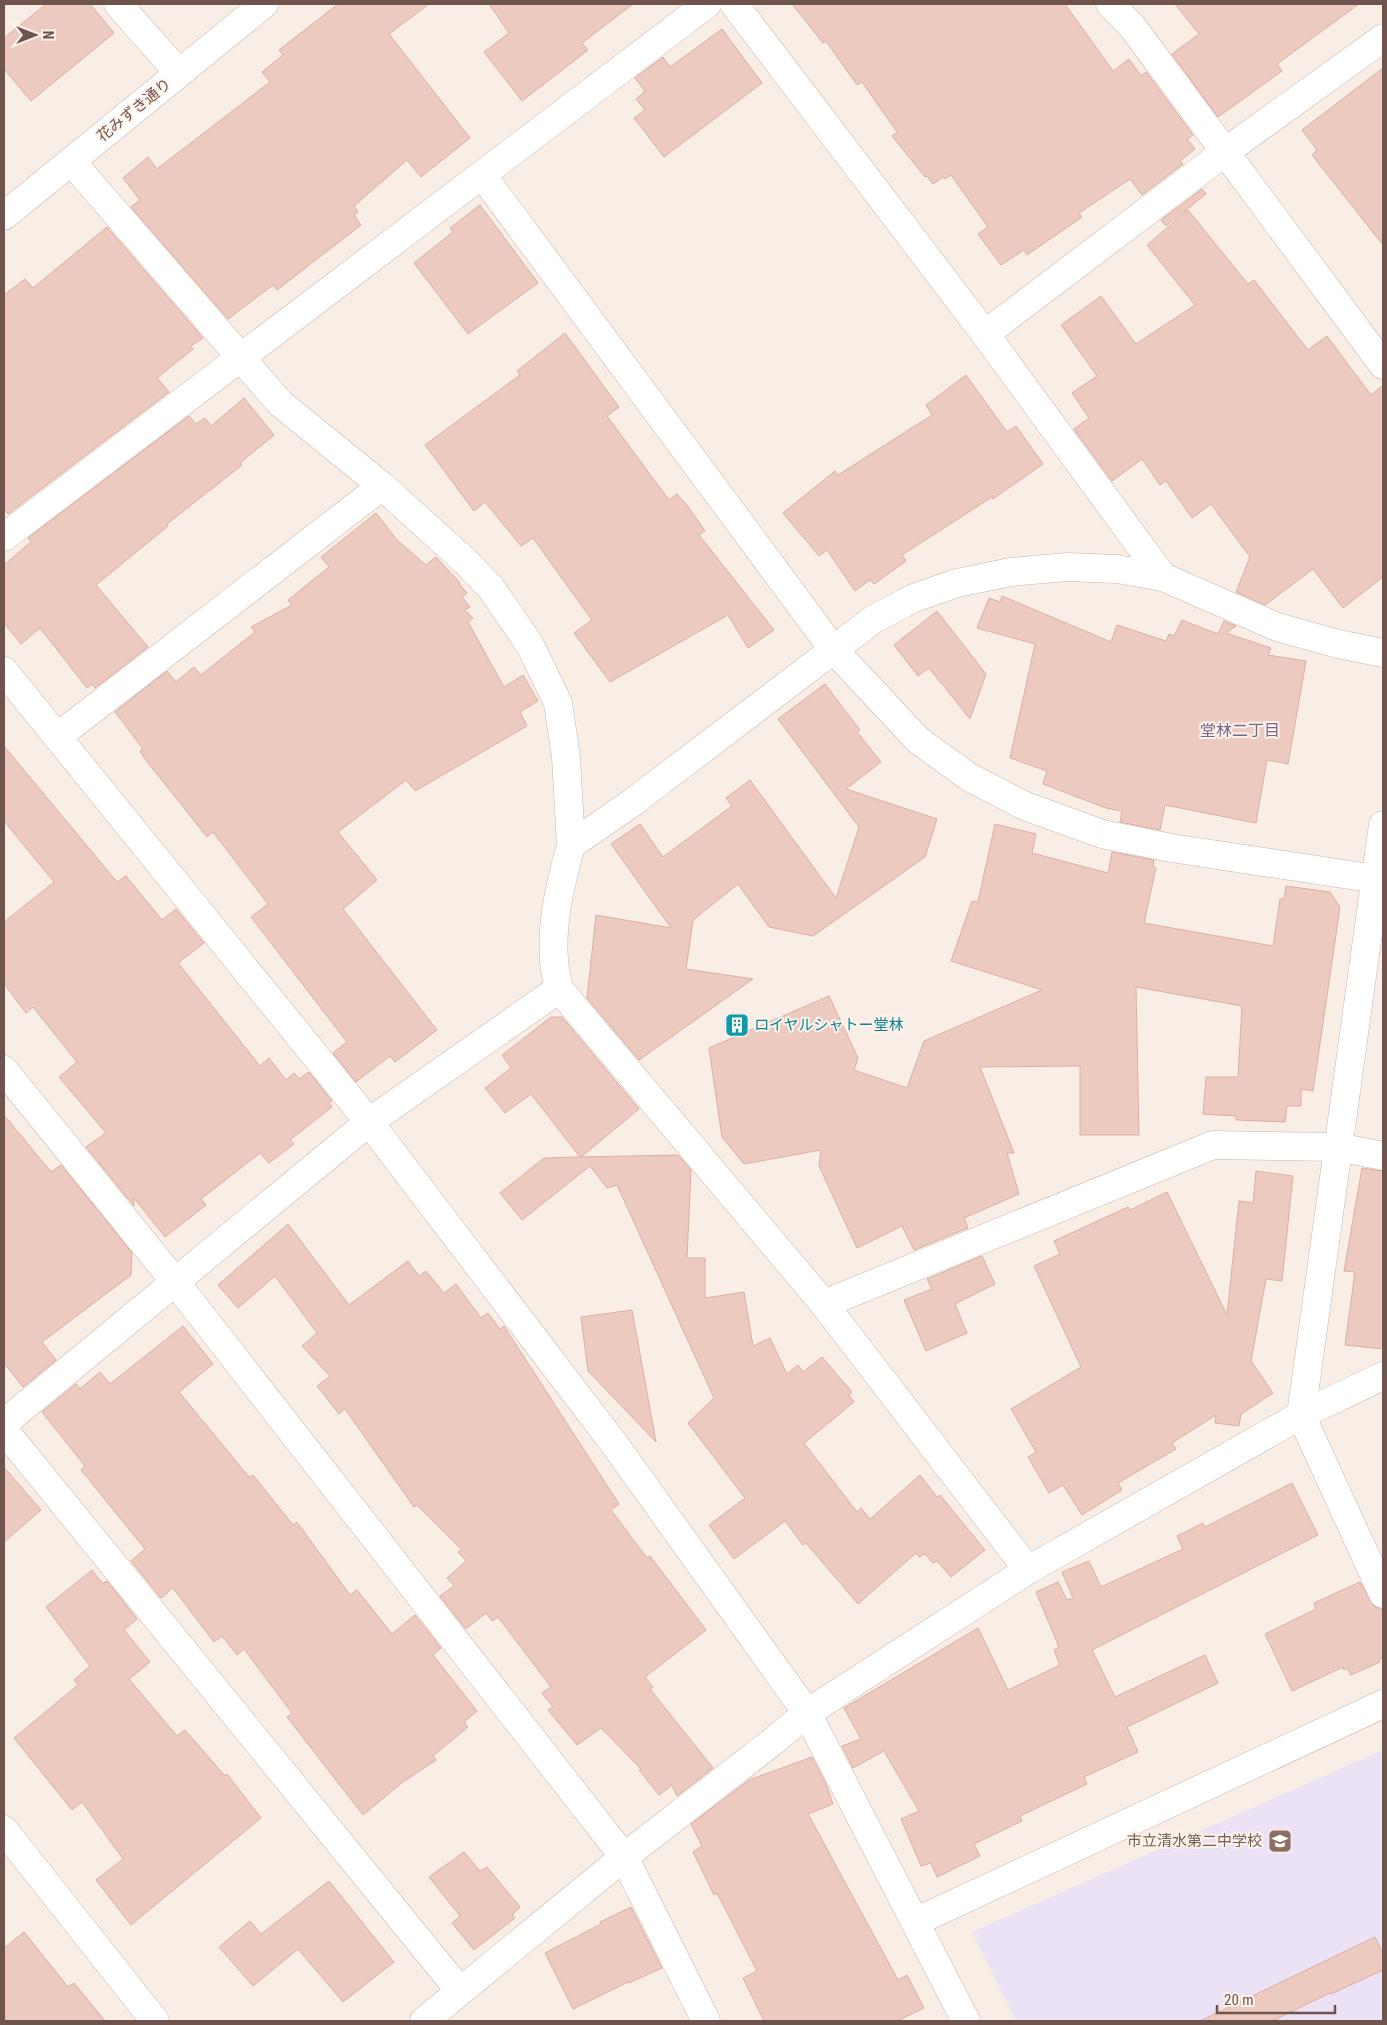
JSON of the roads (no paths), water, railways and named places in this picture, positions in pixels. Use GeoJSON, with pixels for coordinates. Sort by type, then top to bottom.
{"type":"FeatureCollection","features":[{"type":"Feature","properties":{"kind":"street"},"geometry":{"type":"LineString","coordinates":[[118,4],[179,73]]}},
{"type":"Feature","properties":{"kind":"street","name":"花みずき通り"},"geometry":{"type":"LineString","coordinates":[[4,216],[264,4]]}},
{"type":"Feature","properties":{"kind":"street"},"geometry":{"type":"LineString","coordinates":[[4,537],[707,4]]}},
{"type":"Feature","properties":{"kind":"street"},"geometry":{"type":"LineString","coordinates":[[734,4],[985,334],[1163,577]]}},
{"type":"Feature","properties":{"kind":"street"},"geometry":{"type":"LineString","coordinates":[[1110,4],[1131,25],[1383,365]]}},
{"type":"Feature","properties":{"kind":"street"},"geometry":{"type":"LineString","coordinates":[[985,334],[1224,152],[1383,38]]}},
{"type":"Feature","properties":{"kind":"street"},"geometry":{"type":"LineString","coordinates":[[71,161],[280,403],[323,440],[382,486],[466,561],[492,588],[530,645],[558,703],[566,757],[571,845],[560,888],[554,930],[554,960],[559,989],[824,1304],[1028,1570]]}},
{"type":"Feature","properties":{"kind":"street"},"geometry":{"type":"LineString","coordinates":[[482,175],[833,649],[918,740],[969,777],[1025,806],[1110,836],[1171,848],[1379,880]]}},
{"type":"Feature","properties":{"kind":"street"},"geometry":{"type":"LineString","coordinates":[[57,737],[382,486]]}},
{"type":"Feature","properties":{"kind":"street"},"geometry":{"type":"LineString","coordinates":[[571,845],[633,802],[874,619],[914,598],[957,583],[1011,572],[1067,567],[1117,569],[1163,577],[1276,627],[1338,644],[1383,653]]}},
{"type":"Feature","properties":{"kind":"street"},"geometry":{"type":"LineString","coordinates":[[4,671],[369,1122],[615,1445],[807,1713],[966,2021]]}},
{"type":"Feature","properties":{"kind":"street"},"geometry":{"type":"LineString","coordinates":[[1383,825],[1379,880],[1338,1147],[1301,1415],[1383,1594]]}},
{"type":"Feature","properties":{"kind":"street"},"geometry":{"type":"LineString","coordinates":[[4,1423],[369,1122],[559,989]]}},
{"type":"Feature","properties":{"kind":"street"},"geometry":{"type":"LineString","coordinates":[[4,1070],[176,1283],[624,1857],[706,2021]]}},
{"type":"Feature","properties":{"kind":"street"},"geometry":{"type":"LineString","coordinates":[[824,1304],[1213,1145],[1338,1147],[1383,1156]]}},
{"type":"Feature","properties":{"kind":"street"},"geometry":{"type":"LineString","coordinates":[[424,2021],[624,1857],[807,1713],[1028,1570],[1301,1415],[1383,1376]]}},
{"type":"Feature","properties":{"kind":"street"},"geometry":{"type":"LineString","coordinates":[[4,1430],[460,1991]]}},
{"type":"Feature","properties":{"kind":"street"},"geometry":{"type":"LineString","coordinates":[[914,1922],[1383,1704]]}},
{"type":"Feature","properties":{"kind":"street"},"geometry":{"type":"LineString","coordinates":[[4,1830],[156,2021]]}},
{"type":"Feature","properties":{"kind":"place","name":"ロイヤルシャトー堂林"},"geometry":{"type":"Point","coordinates":[737,1025]}},
{"type":"Feature","properties":{"kind":"place","name":"市立清水第二中学校"},"geometry":{"type":"Point","coordinates":[1280,1841]}},
{"type":"Feature","properties":{"kind":"district","name":"堂林二丁目"},"geometry":{"type":"Point","coordinates":[1240,730]}}]}
